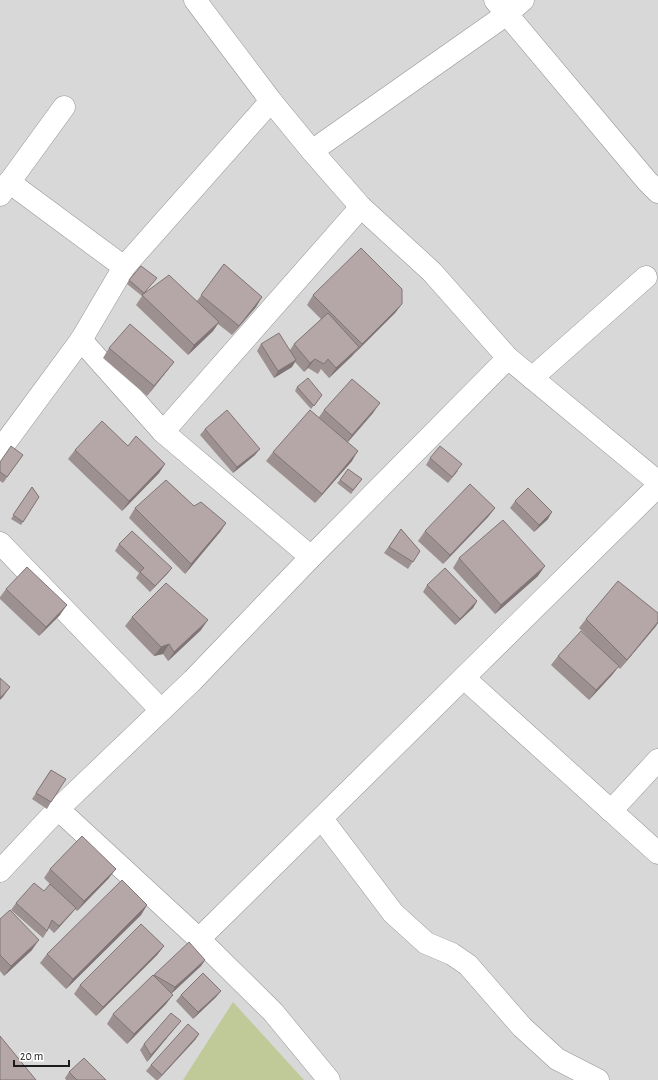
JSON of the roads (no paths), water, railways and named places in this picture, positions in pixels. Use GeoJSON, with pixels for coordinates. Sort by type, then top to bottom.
{"type":"FeatureCollection","features":[{"type":"Feature","properties":{"kind":"street"},"geometry":{"type":"LineString","coordinates":[[195,0],[271,101],[361,207],[432,272],[508,358],[658,482]]}},
{"type":"Feature","properties":{"kind":"street"},"geometry":{"type":"LineString","coordinates":[[312,151],[501,7],[523,0]]}},
{"type":"Feature","properties":{"kind":"street"},"geometry":{"type":"LineString","coordinates":[[501,7],[647,181],[658,192]]}},
{"type":"Feature","properties":{"kind":"street"},"geometry":{"type":"LineString","coordinates":[[0,450],[81,340],[124,267],[271,101]]}},
{"type":"Feature","properties":{"kind":"street"},"geometry":{"type":"LineString","coordinates":[[64,107],[4,189],[124,267]]}},
{"type":"Feature","properties":{"kind":"street"},"geometry":{"type":"LineString","coordinates":[[163,432],[361,207]]}},
{"type":"Feature","properties":{"kind":"street"},"geometry":{"type":"LineString","coordinates":[[532,378],[646,277]]}},
{"type":"Feature","properties":{"kind":"street"},"geometry":{"type":"LineString","coordinates":[[81,340],[163,432],[311,557]]}},
{"type":"Feature","properties":{"kind":"street"},"geometry":{"type":"LineString","coordinates":[[0,871],[58,809],[193,680],[311,557],[508,358]]}},
{"type":"Feature","properties":{"kind":"street"},"geometry":{"type":"LineString","coordinates":[[200,939],[658,486]]}},
{"type":"Feature","properties":{"kind":"street"},"geometry":{"type":"LineString","coordinates":[[0,543],[161,710]]}},
{"type":"Feature","properties":{"kind":"street"},"geometry":{"type":"LineString","coordinates":[[464,678],[658,853]]}},
{"type":"Feature","properties":{"kind":"street"},"geometry":{"type":"LineString","coordinates":[[611,811],[658,760]]}},
{"type":"Feature","properties":{"kind":"street"},"geometry":{"type":"LineString","coordinates":[[58,809],[200,939],[274,1012],[329,1080]]}},
{"type":"Feature","properties":{"kind":"street"},"geometry":{"type":"LineString","coordinates":[[322,819],[393,913],[426,943],[452,954],[468,965],[522,1027],[557,1059],[598,1080]]}}]}
